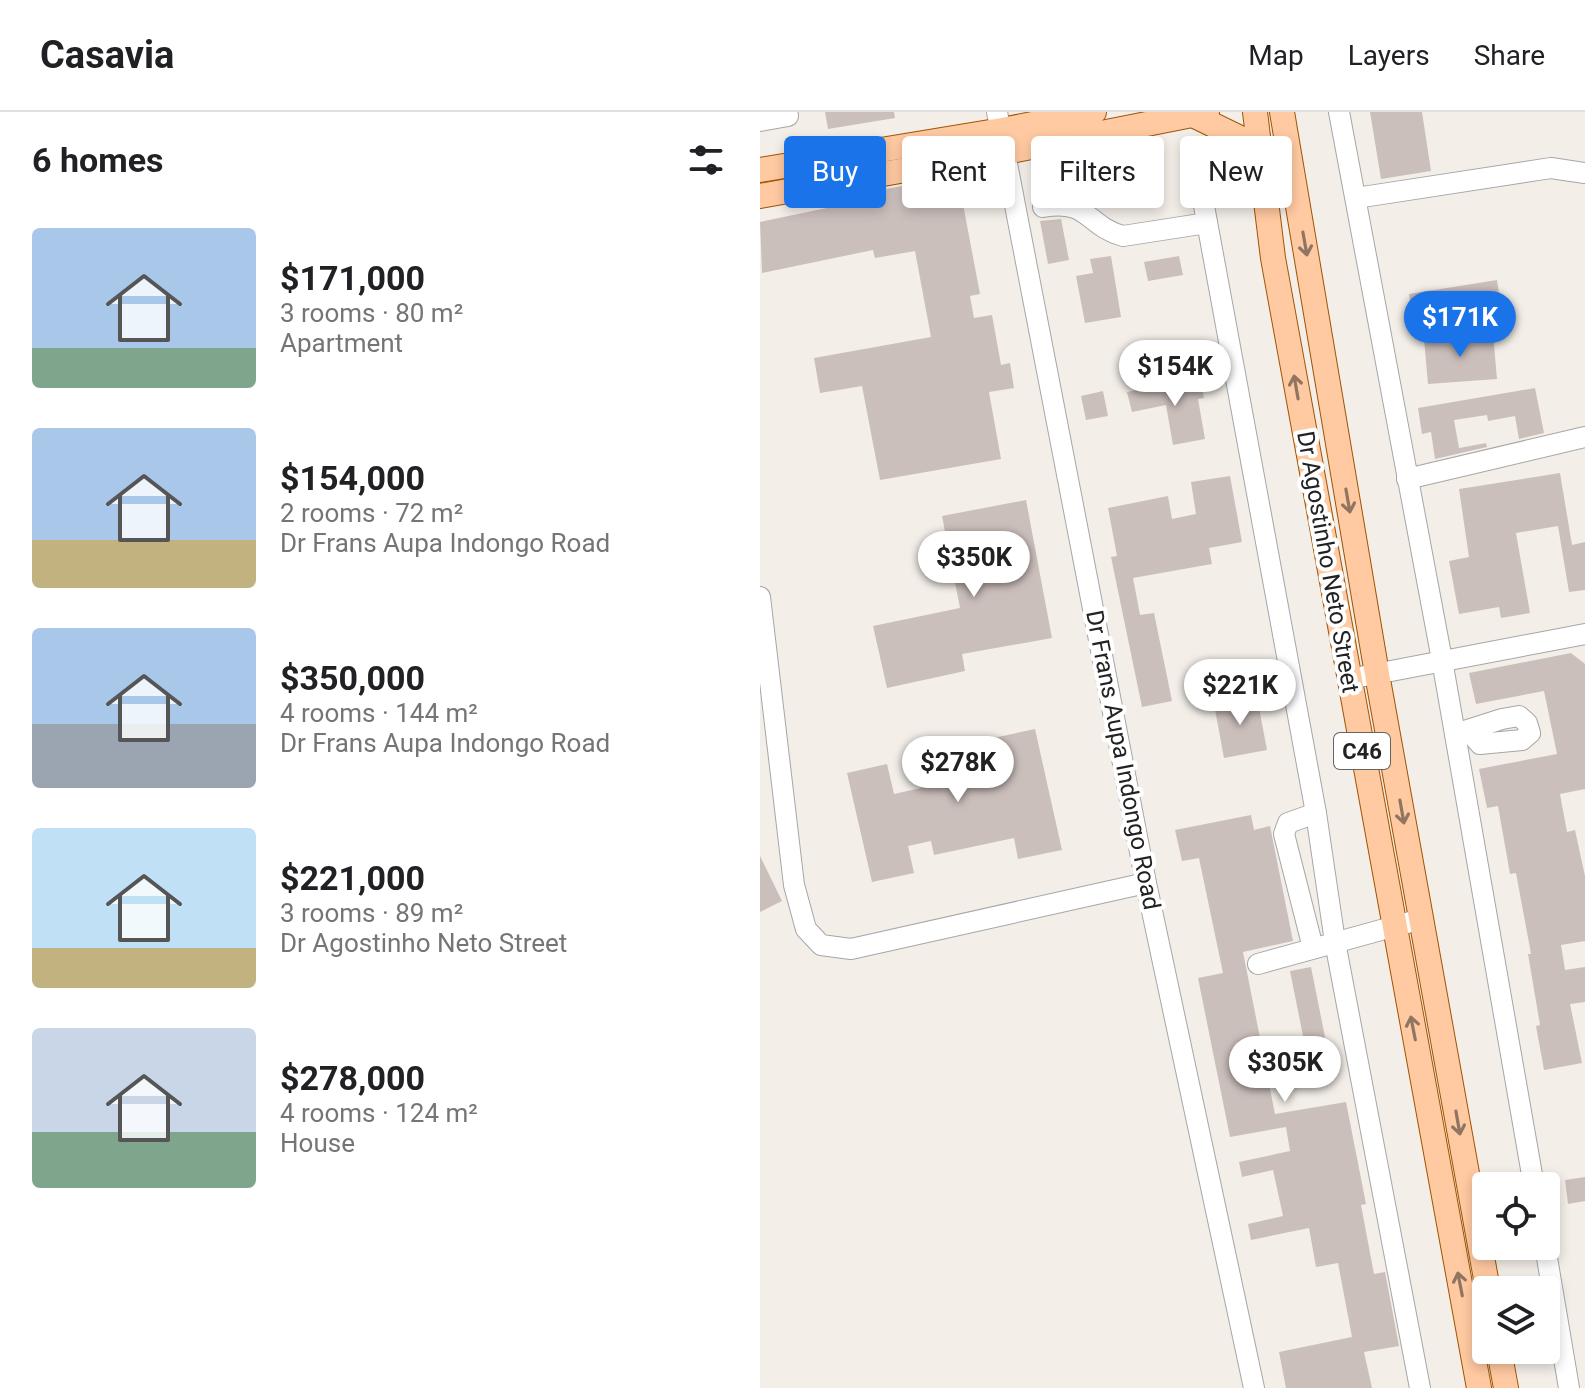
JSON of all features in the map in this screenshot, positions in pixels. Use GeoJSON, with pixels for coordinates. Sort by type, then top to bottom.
{"type":"FeatureCollection","features":[{"type":"Feature","properties":{"kind":"main road"},"geometry":{"type":"LineString","coordinates":[[760,170],[1002,131],[1094,112]]}},
{"type":"Feature","properties":{"kind":"main road","name":"Dr Agostinho Neto Street"},"geometry":{"type":"LineString","coordinates":[[1255,112],[1258,136]]}},
{"type":"Feature","properties":{"kind":"main road","name":"Dr Agostinho Neto Street"},"geometry":{"type":"LineString","coordinates":[[1282,112],[1377,674],[1485,1276]]}},
{"type":"Feature","properties":{"kind":"main road"},"geometry":{"type":"LineString","coordinates":[[760,196],[1002,131],[1200,113],[1237,136]]}},
{"type":"Feature","properties":{"kind":"main road","name":"Dr Agostinho Neto Street"},"geometry":{"type":"LineString","coordinates":[[1267,208],[1273,258],[1479,1388]]}},
{"type":"Feature","properties":{"kind":"main road"},"geometry":{"type":"LineString","coordinates":[[1502,1364],[1506,1388]]}},
{"type":"Feature","properties":{"kind":"street"},"geometry":{"type":"LineString","coordinates":[[760,121],[788,116],[787,112]]}},
{"type":"Feature","properties":{"kind":"street"},"geometry":{"type":"LineString","coordinates":[[1339,112],[1442,660],[1465,732],[1532,1172]]}},
{"type":"Feature","properties":{"kind":"street","name":"Dr Frans Aupa Indongo Road"},"geometry":{"type":"LineString","coordinates":[[1002,131],[1146,883],[1254,1388]]}},
{"type":"Feature","properties":{"kind":"street"},"geometry":{"type":"LineString","coordinates":[[1356,198],[1551,168],[1585,173]]}},
{"type":"Feature","properties":{"kind":"street"},"geometry":{"type":"LineString","coordinates":[[1078,208],[1113,233],[1123,236],[1207,223]]}},
{"type":"Feature","properties":{"kind":"street"},"geometry":{"type":"LineString","coordinates":[[1204,208],[1316,813],[1335,942],[1420,1388]]}},
{"type":"Feature","properties":{"kind":"street"},"geometry":{"type":"LineString","coordinates":[[1407,479],[1585,437]]}},
{"type":"Feature","properties":{"kind":"street"},"geometry":{"type":"LineString","coordinates":[[760,597],[794,885],[806,929],[821,945],[851,949],[1146,883]]}},
{"type":"Feature","properties":{"kind":"street"},"geometry":{"type":"LineString","coordinates":[[1349,679],[1585,634]]}},
{"type":"Feature","properties":{"kind":"street"},"geometry":{"type":"LineString","coordinates":[[1313,948],[1284,834],[1288,823],[1316,813]]}},
{"type":"Feature","properties":{"kind":"street"},"geometry":{"type":"LineString","coordinates":[[1258,964],[1421,919]]}},
{"type":"Feature","properties":{"kind":"street"},"geometry":{"type":"LineString","coordinates":[[1547,1260],[1569,1388]]}},
{"type":"Feature","properties":{"kind":"building"},"geometry":{"type":"Polygon","coordinates":[[[825,112],[894,112],[895,118],[828,129],[825,112]]]}},
{"type":"Feature","properties":{"kind":"building"},"geometry":{"type":"Polygon","coordinates":[[[1370,112],[1422,112],[1431,171],[1381,179],[1370,112]]]}},
{"type":"Feature","properties":{"kind":"building"},"geometry":{"type":"Polygon","coordinates":[[[902,186],[902,208],[964,208],[980,294],[970,296],[974,318],[992,315],[1001,365],[1010,363],[1014,388],[989,392],[1001,459],[880,480],[862,386],[820,393],[814,358],[931,337],[915,251],[875,258],[873,250],[762,273],[760,222],[827,208],[886,208],[886,189],[902,186]]]}},
{"type":"Feature","properties":{"kind":"building"},"geometry":{"type":"Polygon","coordinates":[[[1061,219],[1069,260],[1048,264],[1040,221],[1061,219]]]}},
{"type":"Feature","properties":{"kind":"building"},"geometry":{"type":"Polygon","coordinates":[[[1111,256],[1121,317],[1085,323],[1076,276],[1093,273],[1090,259],[1111,256]]]}},
{"type":"Feature","properties":{"kind":"building"},"geometry":{"type":"Polygon","coordinates":[[[1179,256],[1183,275],[1148,281],[1144,262],[1179,256]]]}},
{"type":"Feature","properties":{"kind":"building"},"geometry":{"type":"Polygon","coordinates":[[[1497,280],[1502,312],[1414,326],[1409,294],[1497,280]]]}},
{"type":"Feature","properties":{"kind":"building"},"geometry":{"type":"Polygon","coordinates":[[[1493,334],[1497,379],[1428,384],[1424,339],[1493,334]]]}},
{"type":"Feature","properties":{"kind":"building"},"geometry":{"type":"Polygon","coordinates":[[[1200,378],[1204,398],[1198,399],[1205,439],[1173,445],[1166,405],[1132,412],[1127,392],[1200,378]]]}},
{"type":"Feature","properties":{"kind":"building"},"geometry":{"type":"Polygon","coordinates":[[[1535,388],[1544,433],[1519,439],[1515,416],[1488,421],[1487,415],[1454,420],[1459,448],[1486,443],[1487,447],[1435,459],[1431,432],[1422,434],[1418,408],[1535,388]]]}},
{"type":"Feature","properties":{"kind":"building"},"geometry":{"type":"Polygon","coordinates":[[[1103,391],[1108,416],[1086,420],[1081,396],[1103,391]]]}},
{"type":"Feature","properties":{"kind":"building"},"geometry":{"type":"Polygon","coordinates":[[[1560,473],[1572,545],[1585,542],[1585,590],[1569,592],[1558,526],[1516,533],[1530,613],[1501,618],[1499,607],[1459,614],[1449,561],[1469,557],[1459,489],[1560,473]]]}},
{"type":"Feature","properties":{"kind":"building"},"geometry":{"type":"Polygon","coordinates":[[[1230,476],[1242,542],[1209,548],[1212,564],[1133,578],[1140,615],[1154,613],[1172,701],[1142,707],[1111,557],[1117,556],[1108,508],[1168,496],[1172,519],[1196,514],[1191,482],[1230,476]]]}},
{"type":"Feature","properties":{"kind":"building"},"geometry":{"type":"Polygon","coordinates":[[[1026,500],[1052,638],[962,654],[965,671],[887,688],[873,626],[960,608],[942,516],[1026,500]]]}},
{"type":"Feature","properties":{"kind":"building"},"geometry":{"type":"Polygon","coordinates":[[[1571,653],[1585,664],[1585,789],[1560,794],[1567,832],[1575,830],[1585,876],[1585,941],[1561,945],[1565,970],[1585,967],[1585,1002],[1570,1004],[1582,1063],[1544,1070],[1536,1026],[1540,1025],[1528,954],[1531,954],[1516,873],[1510,874],[1498,806],[1487,808],[1479,769],[1557,754],[1544,691],[1476,704],[1469,673],[1571,653]]]}},
{"type":"Feature","properties":{"kind":"building"},"geometry":{"type":"Polygon","coordinates":[[[1257,697],[1267,750],[1224,758],[1214,704],[1257,697]]]}},
{"type":"Feature","properties":{"kind":"building"},"geometry":{"type":"Polygon","coordinates":[[[1035,729],[1062,850],[1018,859],[1014,838],[934,855],[931,841],[908,846],[914,873],[872,882],[847,773],[887,764],[894,794],[921,788],[914,755],[1035,729]]]}},
{"type":"Feature","properties":{"kind":"building"},"geometry":{"type":"Polygon","coordinates":[[[1251,815],[1254,830],[1270,826],[1293,941],[1243,952],[1275,1114],[1346,1102],[1366,1204],[1361,1205],[1374,1274],[1385,1272],[1399,1346],[1364,1352],[1372,1388],[1286,1388],[1279,1352],[1352,1337],[1338,1263],[1316,1267],[1309,1228],[1251,1240],[1248,1224],[1283,1216],[1273,1170],[1242,1177],[1239,1162],[1290,1151],[1286,1127],[1230,1137],[1198,978],[1223,973],[1199,858],[1182,861],[1175,830],[1251,815]]]}},
{"type":"Feature","properties":{"kind":"building"},"geometry":{"type":"Polygon","coordinates":[[[760,856],[782,901],[760,912],[760,856]]]}},
{"type":"Feature","properties":{"kind":"building"},"geometry":{"type":"Polygon","coordinates":[[[1311,967],[1329,1057],[1308,1061],[1290,971],[1311,967]]]}},
{"type":"Feature","properties":{"kind":"building"},"geometry":{"type":"Polygon","coordinates":[[[1585,1177],[1585,1201],[1568,1204],[1565,1180],[1585,1177]]]}}]}
